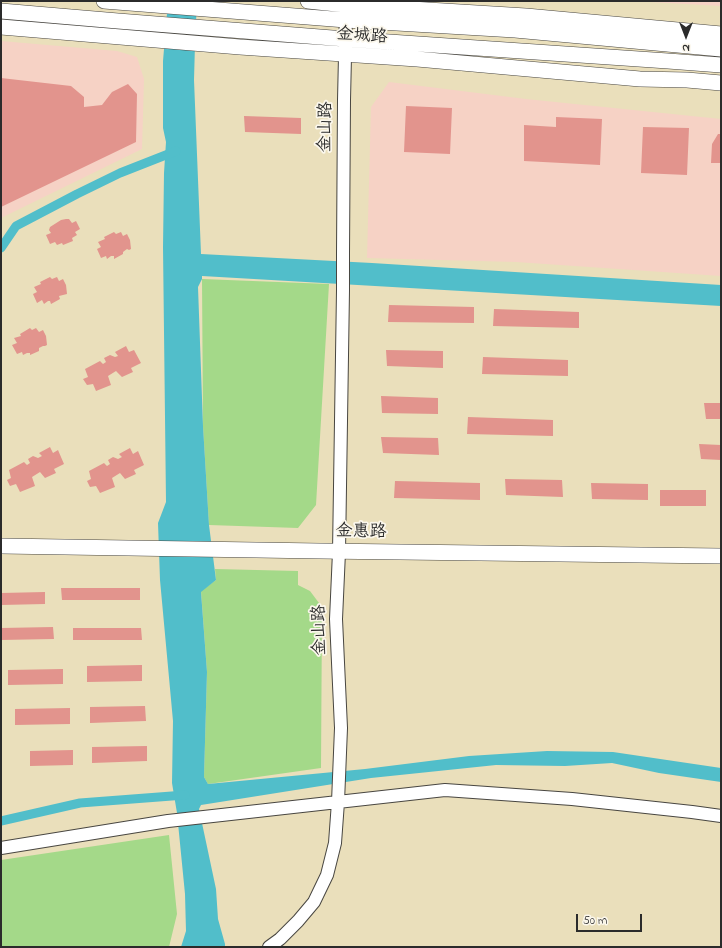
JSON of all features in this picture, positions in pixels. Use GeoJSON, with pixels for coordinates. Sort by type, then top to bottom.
{"type":"FeatureCollection","features":[{"type":"Feature","properties":{"kind":"main road","name":"金城路"},"geometry":{"type":"LineString","coordinates":[[104,1],[202,9],[346,9],[526,16],[721,34]]}},
{"type":"Feature","properties":{"kind":"main road","name":"金城路"},"geometry":{"type":"LineString","coordinates":[[308,1],[346,9],[515,30],[721,49]]}},
{"type":"Feature","properties":{"kind":"main road","name":"金城路"},"geometry":{"type":"LineString","coordinates":[[1,11],[118,21],[721,65]]}},
{"type":"Feature","properties":{"kind":"main road"},"geometry":{"type":"LineString","coordinates":[[1,19],[29,14]]}},
{"type":"Feature","properties":{"kind":"main road"},"geometry":{"type":"LineString","coordinates":[[526,16],[593,37]]}},
{"type":"Feature","properties":{"kind":"main road"},"geometry":{"type":"LineString","coordinates":[[118,21],[161,40]]}},
{"type":"Feature","properties":{"kind":"main road","name":"金城路"},"geometry":{"type":"LineString","coordinates":[[1,27],[199,44],[417,59],[640,79],[687,80],[721,83]]}},
{"type":"Feature","properties":{"kind":"main road"},"geometry":{"type":"LineString","coordinates":[[608,57],[660,80]]}},
{"type":"Feature","properties":{"kind":"main road","name":"金惠路"},"geometry":{"type":"LineString","coordinates":[[1,546],[339,552],[721,556]]}},
{"type":"Feature","properties":{"kind":"street","name":"金山路"},"geometry":{"type":"LineString","coordinates":[[269,947],[280,940],[314,902],[327,875],[335,843],[339,799],[341,728],[336,619],[339,552],[346,9]]}},
{"type":"Feature","properties":{"kind":"street"},"geometry":{"type":"LineString","coordinates":[[1,848],[168,821],[339,799],[444,790],[572,799],[721,816]]}},
{"type":"Feature","properties":{"kind":"shaded area"},"geometry":{"type":"Polygon","coordinates":[[[633,1],[721,1],[721,6],[633,1]]]}},
{"type":"Feature","properties":{"kind":"shaded area"},"geometry":{"type":"Polygon","coordinates":[[[1,41],[117,51],[137,57],[144,79],[142,149],[1,218],[1,41]]]}},
{"type":"Feature","properties":{"kind":"shaded area"},"geometry":{"type":"Polygon","coordinates":[[[389,82],[526,99],[721,119],[721,276],[516,262],[367,258],[371,107],[389,82]]]}},
{"type":"Feature","properties":{"kind":"green space"},"geometry":{"type":"Polygon","coordinates":[[[202,279],[329,284],[316,505],[298,528],[209,525],[203,426],[202,279]]]}},
{"type":"Feature","properties":{"kind":"green space"},"geometry":{"type":"Polygon","coordinates":[[[215,569],[298,571],[298,585],[310,591],[322,607],[321,768],[208,784],[204,777],[207,672],[201,591],[216,580],[215,569]]]}},
{"type":"Feature","properties":{"kind":"green space"},"geometry":{"type":"Polygon","coordinates":[[[169,835],[177,914],[169,947],[1,947],[1,860],[169,835]]]}},
{"type":"Feature","properties":{"kind":"water"},"geometry":{"type":"Polygon","coordinates":[[[168,1],[197,1],[194,80],[201,254],[721,285],[721,306],[202,276],[198,287],[203,426],[209,525],[216,580],[201,592],[207,672],[204,777],[208,784],[365,769],[469,756],[547,751],[613,752],[721,768],[721,782],[659,773],[612,763],[565,766],[496,765],[371,778],[201,805],[199,809],[216,889],[218,919],[225,947],[181,947],[186,931],[185,894],[177,813],[172,783],[173,721],[160,580],[158,523],[166,502],[163,247],[166,142],[163,128],[163,61],[168,1]]]}},
{"type":"Feature","properties":{"kind":"building"},"geometry":{"type":"Polygon","coordinates":[[[1,78],[71,86],[84,97],[84,107],[102,105],[112,92],[128,84],[137,94],[136,142],[1,207],[1,78]]]}},
{"type":"Feature","properties":{"kind":"building"},"geometry":{"type":"Polygon","coordinates":[[[406,106],[452,108],[450,154],[404,152],[406,106]]]}},
{"type":"Feature","properties":{"kind":"building"},"geometry":{"type":"Polygon","coordinates":[[[244,116],[301,118],[301,134],[245,132],[244,116]]]}},
{"type":"Feature","properties":{"kind":"building"},"geometry":{"type":"Polygon","coordinates":[[[556,117],[602,119],[600,165],[524,161],[524,125],[556,127],[556,117]]]}},
{"type":"Feature","properties":{"kind":"building"},"geometry":{"type":"Polygon","coordinates":[[[643,127],[689,128],[687,175],[641,173],[643,127]]]}},
{"type":"Feature","properties":{"kind":"building"},"geometry":{"type":"Polygon","coordinates":[[[718,134],[721,134],[721,163],[711,163],[712,144],[718,134]]]}},
{"type":"Feature","properties":{"kind":"building"},"geometry":{"type":"Polygon","coordinates":[[[69,219],[72,223],[76,221],[80,229],[75,232],[77,235],[72,238],[73,241],[63,245],[62,243],[57,245],[55,242],[50,244],[46,235],[51,233],[49,230],[50,227],[61,220],[69,219]]]}},
{"type":"Feature","properties":{"kind":"building"},"geometry":{"type":"Polygon","coordinates":[[[114,232],[116,234],[121,232],[123,236],[127,234],[130,240],[131,249],[127,249],[123,252],[123,254],[114,259],[114,256],[107,259],[106,256],[101,258],[97,249],[101,247],[98,242],[114,232]]]}},
{"type":"Feature","properties":{"kind":"building"},"geometry":{"type":"Polygon","coordinates":[[[50,277],[52,279],[57,277],[59,281],[63,279],[66,285],[67,294],[59,296],[60,299],[51,304],[50,301],[48,301],[44,304],[42,300],[37,303],[33,294],[37,292],[34,287],[50,277]]]}},
{"type":"Feature","properties":{"kind":"building"},"geometry":{"type":"Polygon","coordinates":[[[389,305],[474,307],[474,323],[388,322],[389,305]]]}},
{"type":"Feature","properties":{"kind":"building"},"geometry":{"type":"Polygon","coordinates":[[[494,309],[579,312],[579,328],[493,326],[494,309]]]}},
{"type":"Feature","properties":{"kind":"building"},"geometry":{"type":"Polygon","coordinates":[[[30,328],[32,330],[36,328],[39,332],[43,330],[46,336],[47,345],[39,348],[39,351],[30,355],[30,353],[27,353],[23,355],[22,352],[17,354],[12,345],[17,343],[14,338],[21,336],[20,334],[30,328]]]}},
{"type":"Feature","properties":{"kind":"building"},"geometry":{"type":"Polygon","coordinates":[[[126,346],[129,352],[134,350],[141,363],[131,368],[133,372],[122,377],[116,371],[108,376],[111,385],[96,391],[93,384],[87,385],[83,379],[88,377],[85,369],[100,361],[103,364],[106,362],[104,358],[110,355],[115,357],[118,356],[115,352],[126,346]]]}},
{"type":"Feature","properties":{"kind":"building"},"geometry":{"type":"Polygon","coordinates":[[[386,350],[443,351],[443,368],[387,366],[386,350]]]}},
{"type":"Feature","properties":{"kind":"building"},"geometry":{"type":"Polygon","coordinates":[[[483,357],[568,360],[568,376],[482,374],[483,357]]]}},
{"type":"Feature","properties":{"kind":"building"},"geometry":{"type":"Polygon","coordinates":[[[381,396],[438,398],[438,414],[382,413],[381,396]]]}},
{"type":"Feature","properties":{"kind":"building"},"geometry":{"type":"Polygon","coordinates":[[[704,403],[721,403],[721,419],[706,419],[704,403]]]}},
{"type":"Feature","properties":{"kind":"building"},"geometry":{"type":"Polygon","coordinates":[[[468,417],[553,420],[553,436],[467,434],[468,417]]]}},
{"type":"Feature","properties":{"kind":"building"},"geometry":{"type":"Polygon","coordinates":[[[381,437],[438,438],[439,455],[383,453],[381,437]]]}},
{"type":"Feature","properties":{"kind":"building"},"geometry":{"type":"Polygon","coordinates":[[[699,444],[721,445],[721,460],[701,459],[699,444]]]}},
{"type":"Feature","properties":{"kind":"building"},"geometry":{"type":"Polygon","coordinates":[[[50,447],[53,453],[58,450],[64,464],[54,469],[56,473],[45,478],[40,472],[32,477],[35,486],[20,492],[16,484],[10,486],[7,480],[11,478],[9,470],[24,462],[27,465],[30,463],[28,459],[33,456],[38,458],[42,456],[39,453],[50,447]]]}},
{"type":"Feature","properties":{"kind":"building"},"geometry":{"type":"Polygon","coordinates":[[[130,448],[133,454],[138,451],[144,465],[134,470],[136,474],[125,479],[120,473],[112,478],[115,487],[100,493],[96,486],[90,487],[87,481],[91,479],[89,471],[104,463],[107,466],[110,464],[108,460],[113,457],[118,459],[122,457],[119,454],[130,448]]]}},
{"type":"Feature","properties":{"kind":"building"},"geometry":{"type":"Polygon","coordinates":[[[505,479],[562,480],[563,497],[506,495],[505,479]]]}},
{"type":"Feature","properties":{"kind":"building"},"geometry":{"type":"Polygon","coordinates":[[[395,481],[480,483],[480,500],[394,498],[395,481]]]}},
{"type":"Feature","properties":{"kind":"building"},"geometry":{"type":"Polygon","coordinates":[[[591,483],[648,484],[648,500],[592,499],[591,483]]]}},
{"type":"Feature","properties":{"kind":"building"},"geometry":{"type":"Polygon","coordinates":[[[660,490],[706,490],[706,506],[660,506],[660,490]]]}},
{"type":"Feature","properties":{"kind":"building"},"geometry":{"type":"Polygon","coordinates":[[[61,588],[140,588],[140,600],[62,600],[61,588]]]}},
{"type":"Feature","properties":{"kind":"building"},"geometry":{"type":"Polygon","coordinates":[[[45,592],[45,604],[1,605],[1,593],[45,592]]]}},
{"type":"Feature","properties":{"kind":"building"},"geometry":{"type":"Polygon","coordinates":[[[53,627],[54,639],[1,640],[1,628],[53,627]]]}},
{"type":"Feature","properties":{"kind":"building"},"geometry":{"type":"Polygon","coordinates":[[[73,628],[141,628],[142,640],[73,640],[73,628]]]}},
{"type":"Feature","properties":{"kind":"building"},"geometry":{"type":"Polygon","coordinates":[[[142,665],[142,681],[87,682],[87,666],[142,665]]]}},
{"type":"Feature","properties":{"kind":"building"},"geometry":{"type":"Polygon","coordinates":[[[63,669],[63,684],[8,685],[8,670],[63,669]]]}},
{"type":"Feature","properties":{"kind":"building"},"geometry":{"type":"Polygon","coordinates":[[[145,706],[146,721],[90,723],[90,707],[145,706]]]}},
{"type":"Feature","properties":{"kind":"building"},"geometry":{"type":"Polygon","coordinates":[[[70,708],[70,724],[15,725],[15,709],[70,708]]]}},
{"type":"Feature","properties":{"kind":"building"},"geometry":{"type":"Polygon","coordinates":[[[147,746],[147,761],[92,763],[92,747],[147,746]]]}},
{"type":"Feature","properties":{"kind":"building"},"geometry":{"type":"Polygon","coordinates":[[[73,750],[73,765],[30,766],[30,751],[73,750]]]}},
{"type":"Feature","properties":{"kind":"waterway"},"geometry":{"type":"LineString","coordinates":[[1,248],[16,226],[120,173],[176,151]]}},
{"type":"Feature","properties":{"kind":"waterway"},"geometry":{"type":"LineString","coordinates":[[1,821],[80,803],[185,795]]}}]}
